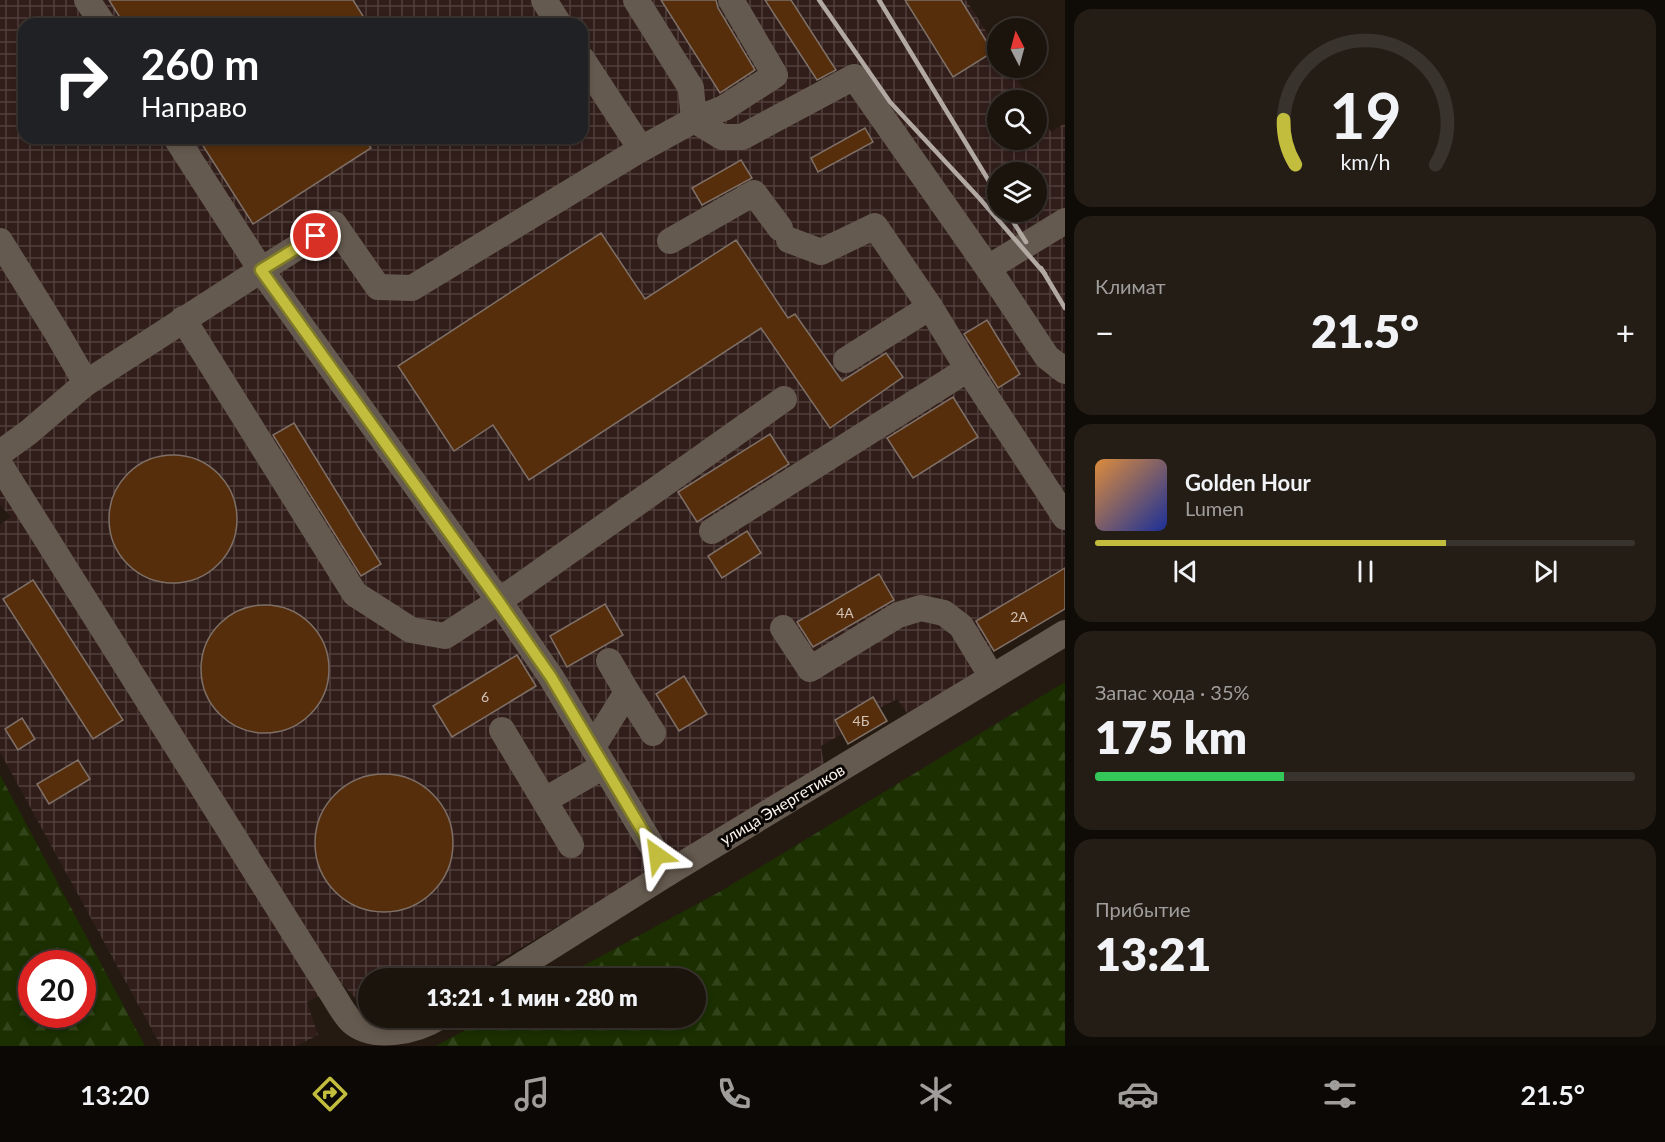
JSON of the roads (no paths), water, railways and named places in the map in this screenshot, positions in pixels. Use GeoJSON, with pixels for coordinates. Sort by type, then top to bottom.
{"type":"FeatureCollection","features":[{"type":"Feature","properties":{"kind":"street"},"geometry":{"type":"LineString","coordinates":[[87,0],[99,18]]}},
{"type":"Feature","properties":{"kind":"street"},"geometry":{"type":"LineString","coordinates":[[544,0],[555,18]]}},
{"type":"Feature","properties":{"kind":"street"},"geometry":{"type":"LineString","coordinates":[[636,0],[691,88],[694,120]]}},
{"type":"Feature","properties":{"kind":"street"},"geometry":{"type":"LineString","coordinates":[[0,453],[29,432],[86,383],[334,224],[378,287],[412,288],[640,149],[694,120],[724,108],[776,75],[731,0]]}},
{"type":"Feature","properties":{"kind":"street"},"geometry":{"type":"LineString","coordinates":[[588,68],[640,149]]}},
{"type":"Feature","properties":{"kind":"street"},"geometry":{"type":"LineString","coordinates":[[694,120],[722,137],[742,137],[854,77],[988,268],[1047,357],[1065,371]]}},
{"type":"Feature","properties":{"kind":"street"},"geometry":{"type":"LineString","coordinates":[[180,144],[261,270],[551,677],[668,873]]}},
{"type":"Feature","properties":{"kind":"street"},"geometry":{"type":"LineString","coordinates":[[670,241],[754,193],[784,234],[821,252],[874,226],[930,307],[1065,516]]}},
{"type":"Feature","properties":{"kind":"street"},"geometry":{"type":"LineString","coordinates":[[988,268],[1065,221]]}},
{"type":"Feature","properties":{"kind":"street"},"geometry":{"type":"LineString","coordinates":[[0,242],[86,383]]}},
{"type":"Feature","properties":{"kind":"street"},"geometry":{"type":"LineString","coordinates":[[846,360],[930,307]]}},
{"type":"Feature","properties":{"kind":"street"},"geometry":{"type":"LineString","coordinates":[[183,320],[355,594],[411,630],[445,636],[499,602],[784,399]]}},
{"type":"Feature","properties":{"kind":"street"},"geometry":{"type":"LineString","coordinates":[[712,531],[968,369]]}},
{"type":"Feature","properties":{"kind":"street"},"geometry":{"type":"LineString","coordinates":[[0,465],[330,990],[352,1022],[358,1025]]}},
{"type":"Feature","properties":{"kind":"street"},"geometry":{"type":"LineString","coordinates":[[783,628],[810,669],[898,615],[921,608],[945,613],[961,626],[992,677]]}},
{"type":"Feature","properties":{"kind":"street","name":"улица Энергетиков"},"geometry":{"type":"LineString","coordinates":[[517,968],[668,873],[1065,633]]}},
{"type":"Feature","properties":{"kind":"street"},"geometry":{"type":"LineString","coordinates":[[609,661],[653,733]]}},
{"type":"Feature","properties":{"kind":"street"},"geometry":{"type":"LineString","coordinates":[[545,800],[599,757],[627,692]]}},
{"type":"Feature","properties":{"kind":"street"},"geometry":{"type":"LineString","coordinates":[[502,730],[571,845]]}},
{"type":"Feature","properties":{"kind":"street"},"geometry":{"type":"LineString","coordinates":[[364,1028],[386,1032],[414,1028]]}},
{"type":"Feature","properties":{"kind":"railway"},"geometry":{"type":"LineString","coordinates":[[819,0],[890,102],[980,199],[1045,274]]}},
{"type":"Feature","properties":{"kind":"railway"},"geometry":{"type":"LineString","coordinates":[[879,0],[987,178]]}},
{"type":"Feature","properties":{"kind":"railway"},"geometry":{"type":"LineString","coordinates":[[1013,222],[1026,242]]}},
{"type":"Feature","properties":{"kind":"railway"},"geometry":{"type":"LineString","coordinates":[[1041,268],[1065,308]]}}]}
